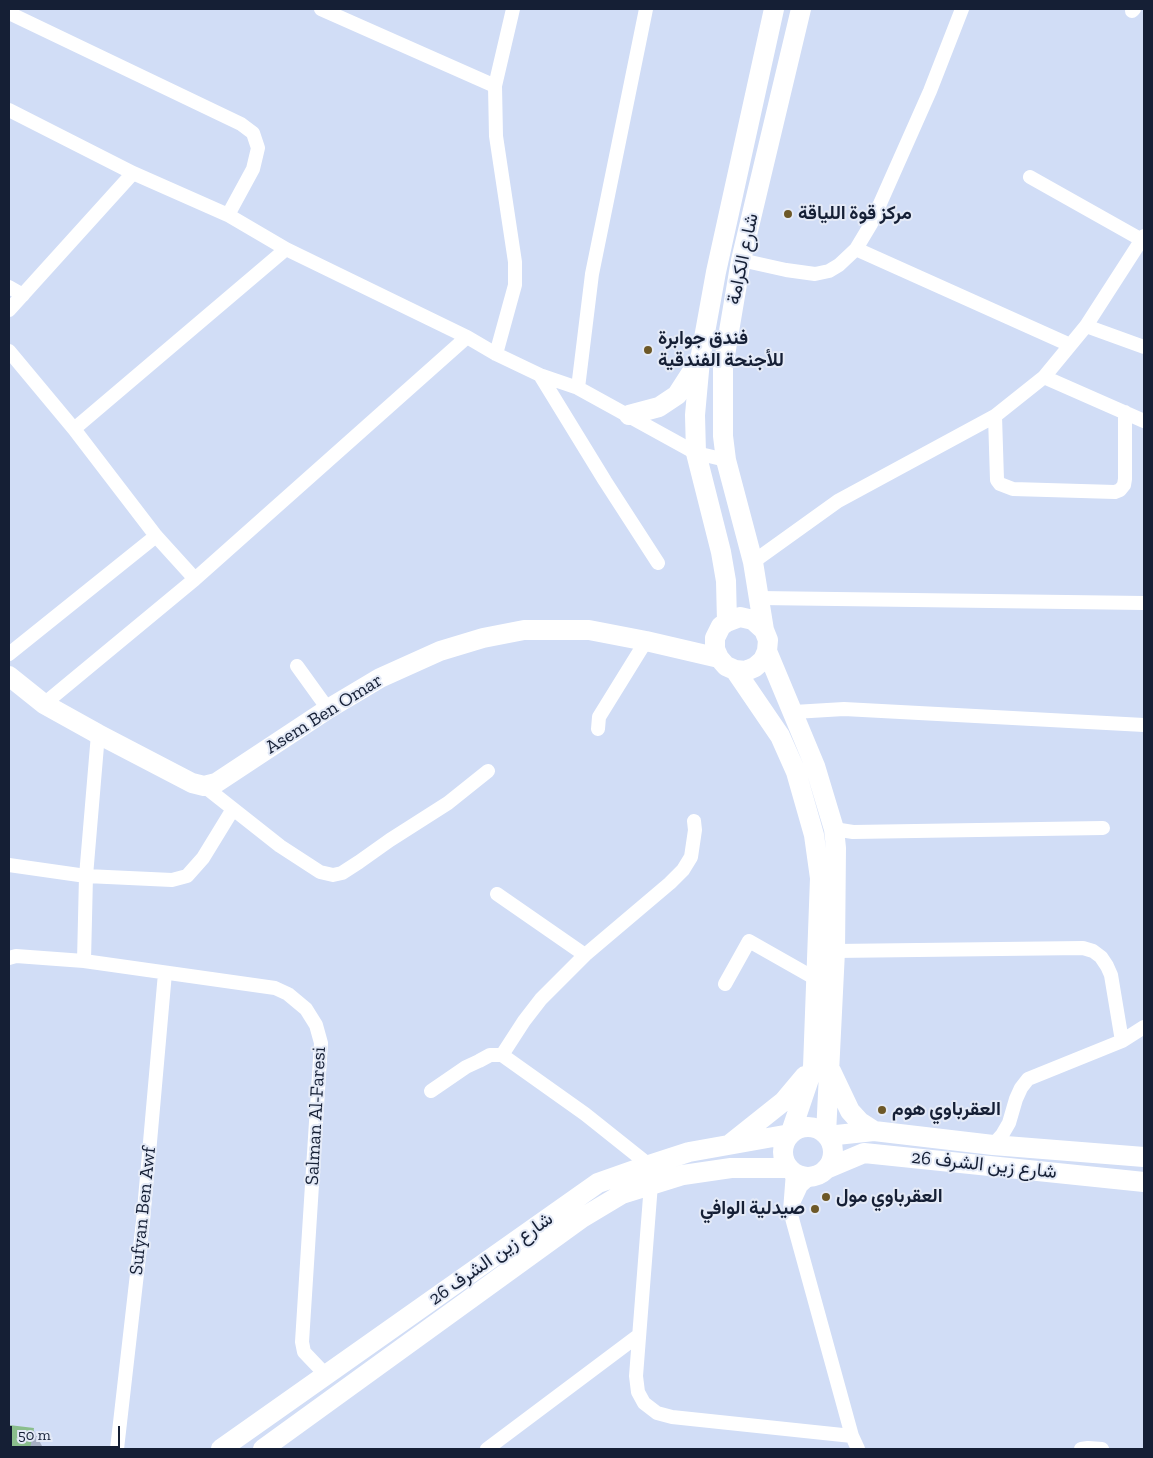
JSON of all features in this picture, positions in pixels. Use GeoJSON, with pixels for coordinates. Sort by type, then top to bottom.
{"type":"FeatureCollection","features":[{"type":"Feature","properties":{"kind":"street"},"geometry":{"type":"LineString","coordinates":[[321,9],[495,86]]}},
{"type":"Feature","properties":{"kind":"street"},"geometry":{"type":"LineString","coordinates":[[496,354],[514,285],[515,262],[496,136],[495,86],[513,9]]}},
{"type":"Feature","properties":{"kind":"street"},"geometry":{"type":"LineString","coordinates":[[578,388],[592,274],[646,9]]}},
{"type":"Feature","properties":{"kind":"street","name":"شارع الكرامة"},"geometry":{"type":"LineString","coordinates":[[727,622],[726,581],[721,552],[696,453],[695,416],[700,360],[716,272],[774,9]]}},
{"type":"Feature","properties":{"kind":"street","name":"شارع الكرامة"},"geometry":{"type":"LineString","coordinates":[[764,630],[753,562],[726,460],[723,436],[723,367],[741,260],[801,9]]}},
{"type":"Feature","properties":{"kind":"street"},"geometry":{"type":"LineString","coordinates":[[741,260],[815,274],[829,271],[839,265],[856,249],[871,224],[922,109],[962,9]]}},
{"type":"Feature","properties":{"kind":"street"},"geometry":{"type":"LineString","coordinates":[[9,13],[241,124],[253,132],[258,148],[253,170],[228,215]]}},
{"type":"Feature","properties":{"kind":"street"},"geometry":{"type":"LineString","coordinates":[[9,110],[133,173],[228,215],[286,249],[496,354],[540,375],[578,388],[696,453],[726,460]]}},
{"type":"Feature","properties":{"kind":"street"},"geometry":{"type":"LineString","coordinates":[[9,310],[133,173]]}},
{"type":"Feature","properties":{"kind":"street"},"geometry":{"type":"LineString","coordinates":[[753,562],[838,502],[995,416],[1044,377],[1086,326],[1143,238],[1030,177]]}},
{"type":"Feature","properties":{"kind":"street"},"geometry":{"type":"LineString","coordinates":[[74,429],[286,249]]}},
{"type":"Feature","properties":{"kind":"street"},"geometry":{"type":"LineString","coordinates":[[856,249],[1070,345]]}},
{"type":"Feature","properties":{"kind":"street"},"geometry":{"type":"LineString","coordinates":[[9,287],[23,295]]}},
{"type":"Feature","properties":{"kind":"street"},"geometry":{"type":"LineString","coordinates":[[1086,326],[1144,347]]}},
{"type":"Feature","properties":{"kind":"street"},"geometry":{"type":"LineString","coordinates":[[44,704],[195,579],[467,338]]}},
{"type":"Feature","properties":{"kind":"street"},"geometry":{"type":"LineString","coordinates":[[9,351],[74,429],[156,536],[195,579]]}},
{"type":"Feature","properties":{"kind":"street"},"geometry":{"type":"LineString","coordinates":[[629,415],[659,407],[677,396],[700,360]]}},
{"type":"Feature","properties":{"kind":"street"},"geometry":{"type":"LineString","coordinates":[[540,375],[658,563]]}},
{"type":"Feature","properties":{"kind":"street"},"geometry":{"type":"LineString","coordinates":[[1044,377],[1144,421]]}},
{"type":"Feature","properties":{"kind":"street"},"geometry":{"type":"LineString","coordinates":[[995,416],[996,480],[1000,484],[1013,489],[1115,492],[1124,485],[1125,478],[1125,412]]}},
{"type":"Feature","properties":{"kind":"street"},"geometry":{"type":"LineString","coordinates":[[9,654],[156,536]]}},
{"type":"Feature","properties":{"kind":"street"},"geometry":{"type":"LineString","coordinates":[[759,598],[1144,603]]}},
{"type":"Feature","properties":{"kind":"street"},"geometry":{"type":"LineString","coordinates":[[740,617],[754,620],[764,630],[768,640],[767,651],[763,660],[755,667],[746,670],[735,670],[726,666],[719,658],[715,648],[715,638],[721,626],[727,622],[740,617]]}},
{"type":"Feature","properties":{"kind":"street","name":"Asem Ben Omar"},"geometry":{"type":"LineString","coordinates":[[204,786],[216,783],[328,709],[380,678],[440,651],[483,638],[524,630],[589,630],[719,658]]}},
{"type":"Feature","properties":{"kind":"street"},"geometry":{"type":"LineString","coordinates":[[668,647],[715,638]]}},
{"type":"Feature","properties":{"kind":"street"},"geometry":{"type":"LineString","coordinates":[[598,729],[599,717],[646,641]]}},
{"type":"Feature","properties":{"kind":"street"},"geometry":{"type":"LineString","coordinates":[[735,670],[780,736],[796,772],[808,809],[820,878],[816,979],[821,1067],[826,1135],[833,1149],[830,1163],[805,1171],[784,1161],[783,1146],[791,1133],[821,1067],[835,951],[836,848],[834,829],[815,766],[767,651]]}},
{"type":"Feature","properties":{"kind":"street"},"geometry":{"type":"LineString","coordinates":[[297,666],[328,709]]}},
{"type":"Feature","properties":{"kind":"street"},"geometry":{"type":"LineString","coordinates":[[12,683],[44,704],[98,734],[192,784],[204,786],[280,846],[312,868],[326,875],[342,872],[358,862],[448,803],[488,771]]}},
{"type":"Feature","properties":{"kind":"street"},"geometry":{"type":"LineString","coordinates":[[794,712],[844,709],[1144,725]]}},
{"type":"Feature","properties":{"kind":"street"},"geometry":{"type":"LineString","coordinates":[[84,961],[86,876],[98,734]]}},
{"type":"Feature","properties":{"kind":"street"},"geometry":{"type":"LineString","coordinates":[[9,865],[86,876],[172,880],[186,876],[203,858],[232,809]]}},
{"type":"Feature","properties":{"kind":"street"},"geometry":{"type":"LineString","coordinates":[[502,1055],[541,999],[584,955],[683,870],[690,857],[695,830],[694,822]]}},
{"type":"Feature","properties":{"kind":"street"},"geometry":{"type":"LineString","coordinates":[[834,829],[853,832],[1103,828]]}},
{"type":"Feature","properties":{"kind":"street"},"geometry":{"type":"LineString","coordinates":[[497,894],[584,955]]}},
{"type":"Feature","properties":{"kind":"street"},"geometry":{"type":"LineString","coordinates":[[725,984],[749,941],[816,979]]}},
{"type":"Feature","properties":{"kind":"street"},"geometry":{"type":"LineString","coordinates":[[835,951],[1083,948],[1093,951],[1101,957],[1111,975],[1122,1040]]}},
{"type":"Feature","properties":{"kind":"street","name":"Salman Al-Faresi"},"geometry":{"type":"LineString","coordinates":[[9,958],[16,956],[84,961],[275,988],[288,994],[306,1009],[316,1025],[322,1044],[302,1333],[304,1352],[325,1374]]}},
{"type":"Feature","properties":{"kind":"street","name":"Sufyan Ben Awf"},"geometry":{"type":"LineString","coordinates":[[116,1449],[143,1221],[165,973]]}},
{"type":"Feature","properties":{"kind":"street"},"geometry":{"type":"LineString","coordinates":[[993,1145],[1009,1123],[1016,1098],[1028,1078],[1122,1040],[1144,1027]]}},
{"type":"Feature","properties":{"kind":"street"},"geometry":{"type":"LineString","coordinates":[[431,1090],[466,1067],[490,1055],[502,1055],[584,1114],[650,1174],[636,1376],[638,1392],[644,1403],[657,1413],[672,1417],[852,1436]]}},
{"type":"Feature","properties":{"kind":"street"},"geometry":{"type":"LineString","coordinates":[[821,1067],[850,1111],[860,1122],[874,1131]]}},
{"type":"Feature","properties":{"kind":"street"},"geometry":{"type":"LineString","coordinates":[[729,1145],[784,1101],[821,1067]]}},
{"type":"Feature","properties":{"kind":"street"},"geometry":{"type":"LineString","coordinates":[[791,1133],[805,1127],[820,1130],[826,1135]]}},
{"type":"Feature","properties":{"kind":"street","name":"شارع زين الشرف 26"},"geometry":{"type":"LineString","coordinates":[[826,1135],[874,1131],[993,1145],[1144,1157]]}},
{"type":"Feature","properties":{"kind":"street","name":"شارع زين الشرف 26"},"geometry":{"type":"LineString","coordinates":[[263,1449],[582,1218],[622,1194],[650,1174],[689,1152],[791,1133]]}},
{"type":"Feature","properties":{"kind":"street","name":"شارع زين الشرف 26"},"geometry":{"type":"LineString","coordinates":[[221,1449],[598,1183],[650,1174],[683,1174],[731,1168],[805,1171],[864,1153],[1144,1182]]}},
{"type":"Feature","properties":{"kind":"street"},"geometry":{"type":"LineString","coordinates":[[805,1171],[790,1211],[852,1436],[858,1449]]}},
{"type":"Feature","properties":{"kind":"street"},"geometry":{"type":"LineString","coordinates":[[487,1449],[640,1334]]}},
{"type":"Feature","properties":{"kind":"street"},"geometry":{"type":"LineString","coordinates":[[1081,1449],[1102,1449]]}},
{"type":"Feature","properties":{"kind":"building"},"geometry":{"type":"Polygon","coordinates":[[[9,1425],[34,1428],[30,1449],[9,1449],[9,1425]]]}},
{"type":"Feature","properties":{"kind":"place","name":"مركز قوة اللياقة"},"geometry":{"type":"Point","coordinates":[788,214]}},
{"type":"Feature","properties":{"kind":"place","name":"فندق جوابرة للأجنحة الفندقية"},"geometry":{"type":"Point","coordinates":[648,350]}},
{"type":"Feature","properties":{"kind":"place","name":"العقرباوي هوم"},"geometry":{"type":"Point","coordinates":[882,1110]}},
{"type":"Feature","properties":{"kind":"place","name":"العقرباوي مول"},"geometry":{"type":"Point","coordinates":[826,1197]}},
{"type":"Feature","properties":{"kind":"place","name":"صيدلية الوافي"},"geometry":{"type":"Point","coordinates":[815,1209]}}]}
